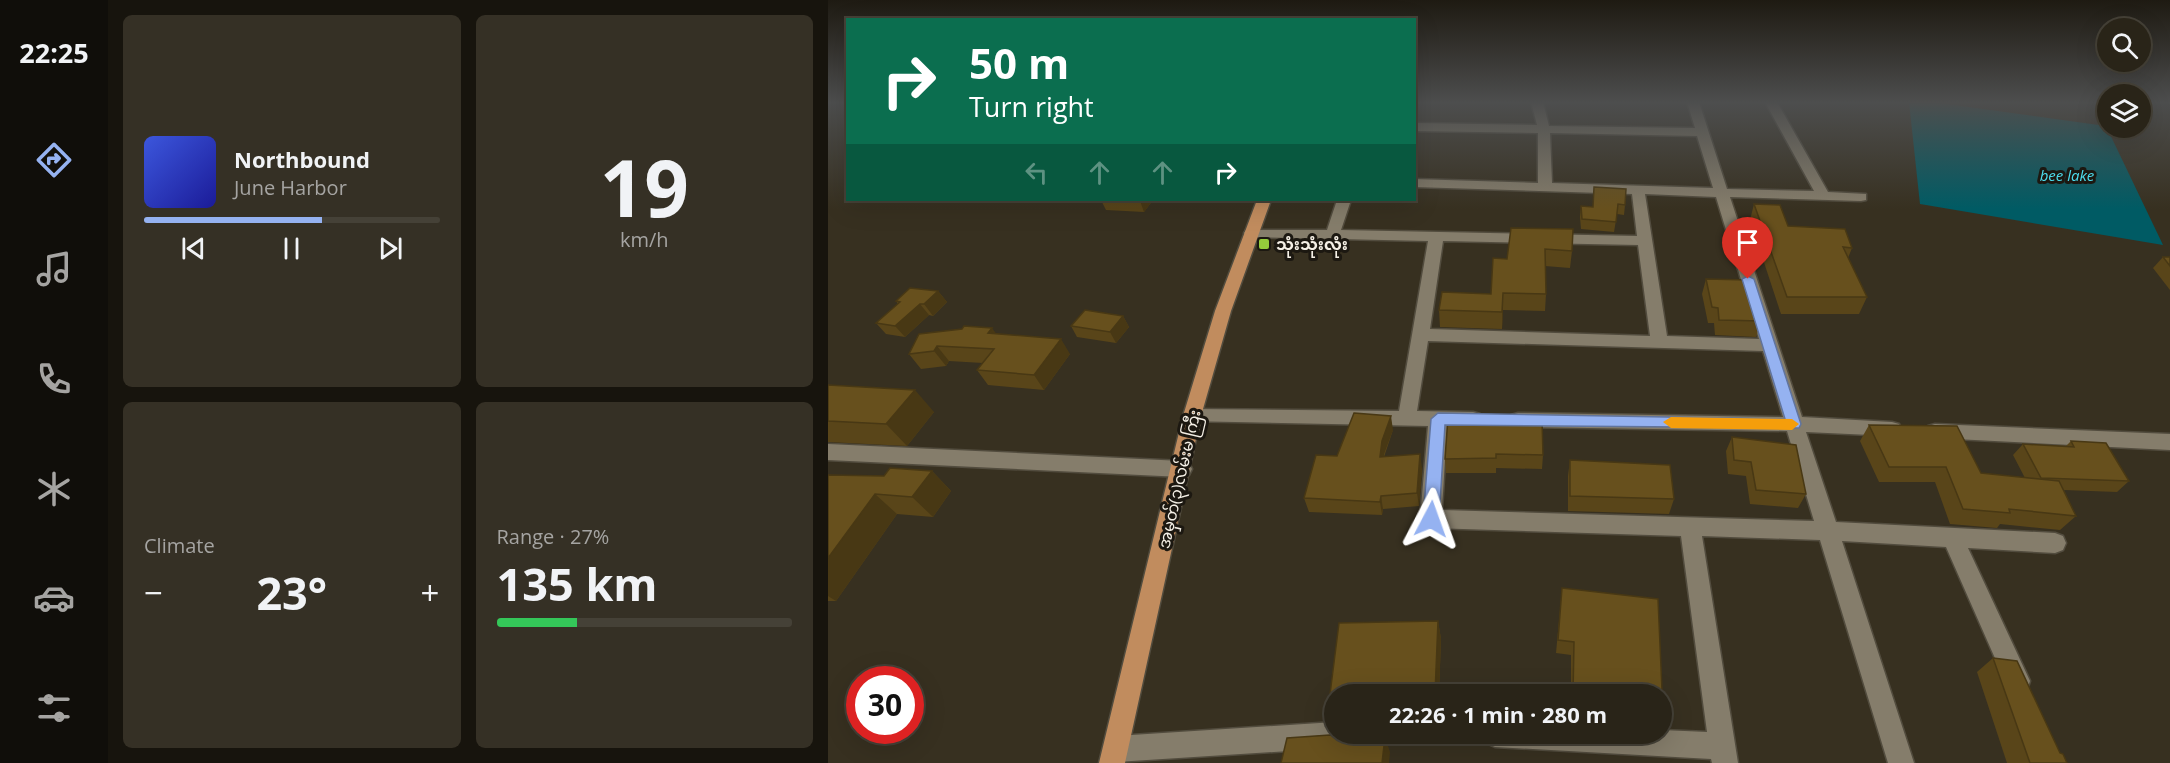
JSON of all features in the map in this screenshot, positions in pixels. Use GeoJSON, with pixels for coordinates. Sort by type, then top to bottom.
{"type":"FeatureCollection","features":[{"type":"Feature","properties":{"kind":"main road","name":"အမှတ်(၃)လမ်းမ ကြီး"},"geometry":{"type":"LineString","coordinates":[[1114,756],[1182,469],[1192,416],[1223,311],[1264,201]]}},
{"type":"Feature","properties":{"kind":"street"},"geometry":{"type":"LineString","coordinates":[[1544,138],[1545,187]]}},
{"type":"Feature","properties":{"kind":"street"},"geometry":{"type":"LineString","coordinates":[[1704,138],[1901,763]]}},
{"type":"Feature","properties":{"kind":"street"},"geometry":{"type":"LineString","coordinates":[[1791,138],[1823,195]]}},
{"type":"Feature","properties":{"kind":"street"},"geometry":{"type":"LineString","coordinates":[[1416,183],[1861,197]]}},
{"type":"Feature","properties":{"kind":"street"},"geometry":{"type":"LineString","coordinates":[[1638,190],[1659,342]]}},
{"type":"Feature","properties":{"kind":"street"},"geometry":{"type":"LineString","coordinates":[[1334,234],[1344,201]]}},
{"type":"Feature","properties":{"kind":"street"},"geometry":{"type":"LineString","coordinates":[[1251,233],[1644,241]]}},
{"type":"Feature","properties":{"kind":"street"},"geometry":{"type":"LineString","coordinates":[[1407,418],[1436,236]]}},
{"type":"Feature","properties":{"kind":"street"},"geometry":{"type":"LineString","coordinates":[[1420,335],[1769,345]]}},
{"type":"Feature","properties":{"kind":"street"},"geometry":{"type":"LineString","coordinates":[[1192,416],[1794,424],[2170,442]]}},
{"type":"Feature","properties":{"kind":"street"},"geometry":{"type":"LineString","coordinates":[[1438,419],[1431,519],[1828,531],[2055,543]]}},
{"type":"Feature","properties":{"kind":"street"},"geometry":{"type":"LineString","coordinates":[[828,452],[1182,469]]}},
{"type":"Feature","properties":{"kind":"street"},"geometry":{"type":"LineString","coordinates":[[1604,744],[1724,755],[1690,527]]}},
{"type":"Feature","properties":{"kind":"street"},"geometry":{"type":"LineString","coordinates":[[1953,538],[2026,699]]}},
{"type":"Feature","properties":{"kind":"street"},"geometry":{"type":"LineString","coordinates":[[1114,756],[1324,737]]}},
{"type":"Feature","properties":{"kind":"water","name":"bee lake"},"geometry":{"type":"Polygon","coordinates":[[[1913,138],[2112,138],[2163,245],[1920,204],[1913,138]]]}},
{"type":"Feature","properties":{"kind":"building"},"geometry":{"type":"Polygon","coordinates":[[[1594,187],[1626,189],[1625,205],[1618,204],[1616,222],[1582,219],[1581,206],[1593,207],[1594,187]]]}},
{"type":"Feature","properties":{"kind":"building"},"geometry":{"type":"Polygon","coordinates":[[[1754,204],[1780,205],[1788,226],[1845,229],[1852,248],[1843,247],[1867,297],[1787,297],[1754,204]]]}},
{"type":"Feature","properties":{"kind":"building"},"geometry":{"type":"Polygon","coordinates":[[[1511,228],[1573,229],[1572,251],[1545,249],[1546,294],[1503,293],[1502,312],[1439,310],[1442,292],[1491,294],[1493,258],[1507,259],[1511,228]]]}},
{"type":"Feature","properties":{"kind":"building"},"geometry":{"type":"Polygon","coordinates":[[[2163,257],[2170,257],[2170,266],[2163,257]]]}},
{"type":"Feature","properties":{"kind":"building"},"geometry":{"type":"Polygon","coordinates":[[[1706,279],[1748,280],[1761,321],[1719,320],[1718,308],[1712,307],[1706,279]]]}},
{"type":"Feature","properties":{"kind":"building"},"geometry":{"type":"Polygon","coordinates":[[[910,288],[938,291],[895,326],[876,323],[900,302],[896,301],[910,288]]]}},
{"type":"Feature","properties":{"kind":"building"},"geometry":{"type":"Polygon","coordinates":[[[1085,310],[1123,316],[1110,332],[1071,326],[1085,310]]]}},
{"type":"Feature","properties":{"kind":"building"},"geometry":{"type":"Polygon","coordinates":[[[964,326],[992,328],[988,333],[1061,339],[1034,375],[977,370],[994,349],[937,346],[934,351],[909,354],[919,334],[962,329],[964,326]]]}},
{"type":"Feature","properties":{"kind":"building"},"geometry":{"type":"Polygon","coordinates":[[[828,385],[915,390],[886,424],[828,421],[828,385]]]}},
{"type":"Feature","properties":{"kind":"building"},"geometry":{"type":"Polygon","coordinates":[[[1354,413],[1391,416],[1382,441],[1380,457],[1420,454],[1417,493],[1381,496],[1380,502],[1304,498],[1316,455],[1337,456],[1354,413]]]}},
{"type":"Feature","properties":{"kind":"building"},"geometry":{"type":"Polygon","coordinates":[[[1448,418],[1542,420],[1543,455],[1496,454],[1496,458],[1445,459],[1448,418]]]}},
{"type":"Feature","properties":{"kind":"building"},"geometry":{"type":"Polygon","coordinates":[[[1869,425],[1957,426],[1981,473],[2059,481],[2076,516],[2009,509],[2010,513],[1963,509],[1946,467],[1889,467],[1869,425]]]}},
{"type":"Feature","properties":{"kind":"building"},"geometry":{"type":"Polygon","coordinates":[[[1732,437],[1796,445],[1806,494],[1756,490],[1751,462],[1734,460],[1732,437]]]}},
{"type":"Feature","properties":{"kind":"building"},"geometry":{"type":"Polygon","coordinates":[[[2071,441],[2106,443],[2129,481],[2041,478],[2023,444],[2074,447],[2071,441]]]}},
{"type":"Feature","properties":{"kind":"building"},"geometry":{"type":"Polygon","coordinates":[[[1570,460],[1670,465],[1674,499],[1570,496],[1570,460]]]}},
{"type":"Feature","properties":{"kind":"building"},"geometry":{"type":"Polygon","coordinates":[[[890,468],[932,471],[912,497],[875,494],[828,558],[828,475],[884,476],[890,468]]]}},
{"type":"Feature","properties":{"kind":"building"},"geometry":{"type":"Polygon","coordinates":[[[1562,588],[1658,599],[1662,684],[1573,684],[1574,642],[1558,640],[1562,588]]]}},
{"type":"Feature","properties":{"kind":"building"},"geometry":{"type":"Polygon","coordinates":[[[1438,621],[1435,684],[1331,684],[1339,623],[1438,621]]]}},
{"type":"Feature","properties":{"kind":"building"},"geometry":{"type":"Polygon","coordinates":[[[1993,658],[2017,661],[2060,753],[2063,754],[2067,763],[2030,763],[1993,658]]]}},
{"type":"Feature","properties":{"kind":"building"},"geometry":{"type":"Polygon","coordinates":[[[1324,735],[1324,744],[1384,744],[1382,763],[1281,763],[1287,738],[1324,735]]]}},
{"type":"Feature","properties":{"kind":"slow traffic"},"geometry":{"type":"LineString","coordinates":[[1671,422],[1792,424]]}},
{"type":"Feature","properties":{"kind":"place","name":"သုံးသုံးလုံး"},"geometry":{"type":"Point","coordinates":[1264,244]}},
{"type":"Feature","properties":{"kind":"route"},"geometry":{"type":"LineString","coordinates":[[1431,519],[1438,419],[1794,424],[1748,279]]}}]}
